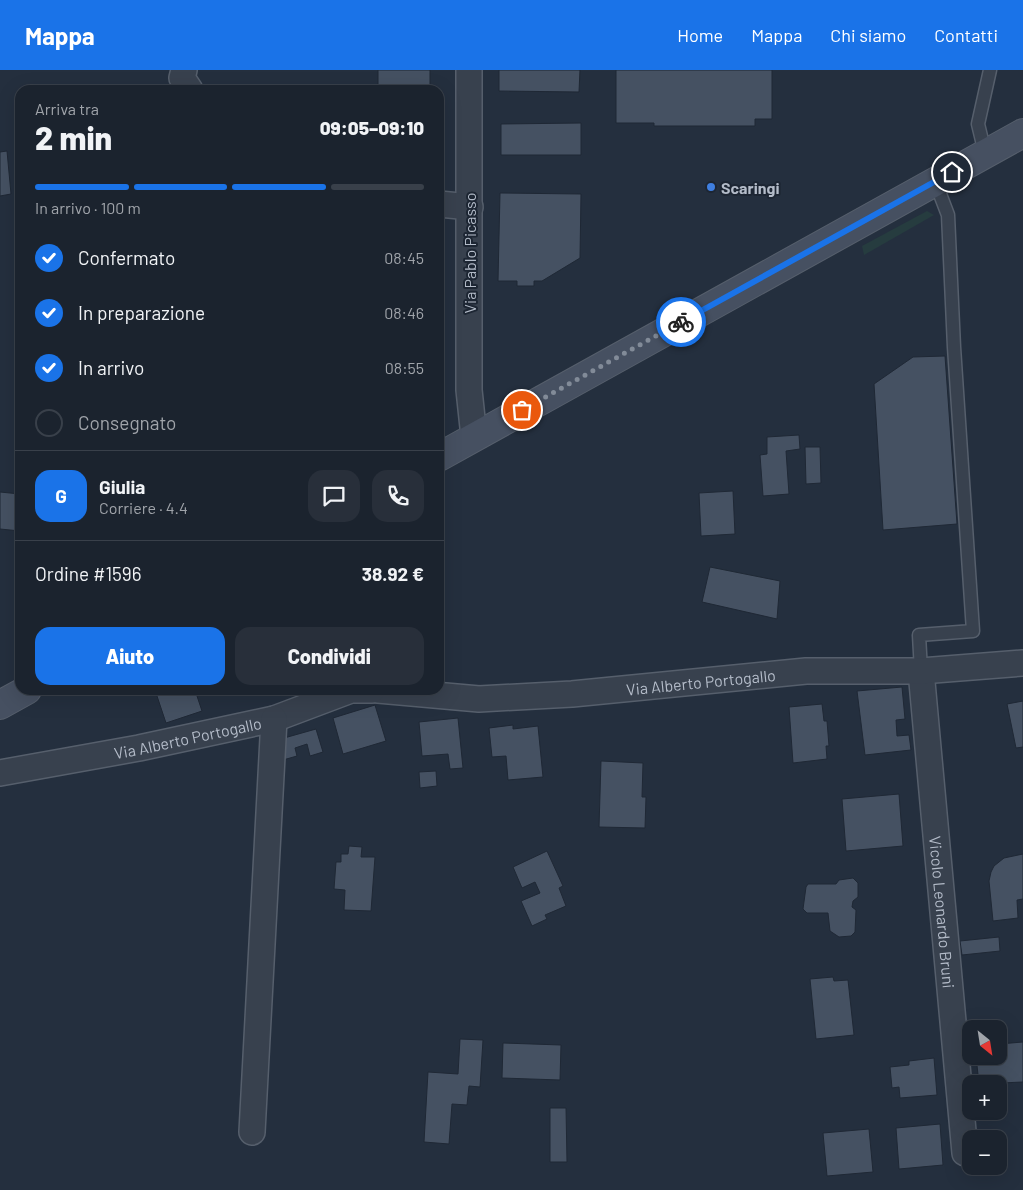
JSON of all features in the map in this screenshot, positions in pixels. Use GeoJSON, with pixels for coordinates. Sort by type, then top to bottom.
{"type":"FeatureCollection","features":[{"type":"Feature","properties":{"kind":"main road"},"geometry":{"type":"LineString","coordinates":[[444,451],[474,437],[1023,132]]}},
{"type":"Feature","properties":{"kind":"main road"},"geometry":{"type":"LineString","coordinates":[[0,705],[18,695]]}},
{"type":"Feature","properties":{"kind":"street"},"geometry":{"type":"LineString","coordinates":[[184,70],[182,78],[187,85]]}},
{"type":"Feature","properties":{"kind":"street","name":"Via Pablo Picasso"},"geometry":{"type":"LineString","coordinates":[[469,70],[469,390],[474,437]]}},
{"type":"Feature","properties":{"kind":"street"},"geometry":{"type":"LineString","coordinates":[[444,204],[470,207]]}},
{"type":"Feature","properties":{"kind":"street","name":"Via Alberto Portogallo"},"geometry":{"type":"LineString","coordinates":[[434,695],[479,699],[572,694],[806,671],[921,671],[1023,663]]}},
{"type":"Feature","properties":{"kind":"street","name":"Vicolo Leonardo Bruni"},"geometry":{"type":"LineString","coordinates":[[921,671],[963,1130]]}},
{"type":"Feature","properties":{"kind":"street","name":"Via Alberto Portogallo"},"geometry":{"type":"LineString","coordinates":[[0,773],[138,748],[274,720],[338,695]]}},
{"type":"Feature","properties":{"kind":"street"},"geometry":{"type":"LineString","coordinates":[[252,1132],[274,720]]}},
{"type":"Feature","properties":{"kind":"lane"},"geometry":{"type":"LineString","coordinates":[[985,153],[978,124],[990,70]]}},
{"type":"Feature","properties":{"kind":"lane"},"geometry":{"type":"LineString","coordinates":[[921,671],[919,635],[973,631],[954,347],[948,215],[935,181]]}},
{"type":"Feature","properties":{"kind":"green space"},"geometry":{"type":"Polygon","coordinates":[[[927,211],[934,215],[864,255],[862,246],[927,211]]]}},
{"type":"Feature","properties":{"kind":"building"},"geometry":{"type":"Polygon","coordinates":[[[378,70],[430,70],[430,85],[378,85],[378,70]]]}},
{"type":"Feature","properties":{"kind":"building"},"geometry":{"type":"Polygon","coordinates":[[[499,70],[580,70],[579,92],[499,91],[499,70]]]}},
{"type":"Feature","properties":{"kind":"building"},"geometry":{"type":"Polygon","coordinates":[[[616,70],[772,70],[772,119],[755,119],[755,126],[654,126],[654,123],[616,123],[616,70]]]}},
{"type":"Feature","properties":{"kind":"building"},"geometry":{"type":"Polygon","coordinates":[[[581,123],[581,155],[501,155],[501,124],[581,123]]]}},
{"type":"Feature","properties":{"kind":"building"},"geometry":{"type":"Polygon","coordinates":[[[7,151],[11,194],[0,196],[0,152],[7,151]]]}},
{"type":"Feature","properties":{"kind":"building"},"geometry":{"type":"Polygon","coordinates":[[[500,193],[581,194],[580,258],[542,281],[534,281],[534,286],[517,286],[517,281],[498,281],[500,193]]]}},
{"type":"Feature","properties":{"kind":"building"},"geometry":{"type":"Polygon","coordinates":[[[945,356],[957,524],[883,530],[874,384],[913,357],[945,356]]]}},
{"type":"Feature","properties":{"kind":"building"},"geometry":{"type":"Polygon","coordinates":[[[799,435],[800,449],[786,451],[789,494],[763,496],[760,455],[767,454],[767,437],[799,435]]]}},
{"type":"Feature","properties":{"kind":"building"},"geometry":{"type":"Polygon","coordinates":[[[805,447],[820,447],[821,483],[806,484],[805,447]]]}},
{"type":"Feature","properties":{"kind":"building"},"geometry":{"type":"Polygon","coordinates":[[[733,491],[735,534],[701,536],[699,493],[733,491]]]}},
{"type":"Feature","properties":{"kind":"building"},"geometry":{"type":"Polygon","coordinates":[[[0,492],[15,494],[15,530],[0,529],[0,492]]]}},
{"type":"Feature","properties":{"kind":"building"},"geometry":{"type":"Polygon","coordinates":[[[710,567],[780,581],[777,619],[702,602],[710,567]]]}},
{"type":"Feature","properties":{"kind":"building"},"geometry":{"type":"Polygon","coordinates":[[[902,687],[905,719],[896,720],[897,736],[909,735],[911,750],[865,755],[857,691],[902,687]]]}},
{"type":"Feature","properties":{"kind":"building"},"geometry":{"type":"Polygon","coordinates":[[[157,695],[197,695],[202,711],[166,723],[157,695]]]}},
{"type":"Feature","properties":{"kind":"building"},"geometry":{"type":"Polygon","coordinates":[[[1023,701],[1023,747],[1016,748],[1007,704],[1023,701]]]}},
{"type":"Feature","properties":{"kind":"building"},"geometry":{"type":"Polygon","coordinates":[[[822,704],[824,721],[827,721],[829,746],[826,746],[827,759],[793,763],[789,707],[822,704]]]}},
{"type":"Feature","properties":{"kind":"building"},"geometry":{"type":"Polygon","coordinates":[[[375,705],[386,741],[343,754],[333,718],[375,705]]]}},
{"type":"Feature","properties":{"kind":"building"},"geometry":{"type":"Polygon","coordinates":[[[458,718],[463,768],[450,769],[448,754],[422,756],[419,722],[458,718]]]}},
{"type":"Feature","properties":{"kind":"building"},"geometry":{"type":"Polygon","coordinates":[[[513,725],[513,729],[538,726],[543,777],[508,780],[506,756],[492,757],[489,728],[513,725]]]}},
{"type":"Feature","properties":{"kind":"building"},"geometry":{"type":"Polygon","coordinates":[[[316,729],[323,752],[310,756],[307,744],[295,748],[297,756],[283,760],[277,740],[316,729]]]}},
{"type":"Feature","properties":{"kind":"building"},"geometry":{"type":"Polygon","coordinates":[[[601,761],[643,763],[642,797],[646,797],[645,828],[599,827],[601,761]]]}},
{"type":"Feature","properties":{"kind":"building"},"geometry":{"type":"Polygon","coordinates":[[[436,771],[437,786],[420,788],[419,772],[436,771]]]}},
{"type":"Feature","properties":{"kind":"building"},"geometry":{"type":"Polygon","coordinates":[[[899,794],[903,846],[846,851],[842,799],[899,794]]]}},
{"type":"Feature","properties":{"kind":"building"},"geometry":{"type":"Polygon","coordinates":[[[349,846],[362,847],[361,857],[375,857],[371,911],[344,910],[345,890],[334,889],[336,862],[341,862],[341,854],[348,854],[349,846]]]}},
{"type":"Feature","properties":{"kind":"building"},"geometry":{"type":"Polygon","coordinates":[[[547,851],[563,886],[559,888],[566,906],[545,915],[547,919],[532,926],[521,901],[540,893],[535,882],[522,888],[513,867],[547,851]]]}},
{"type":"Feature","properties":{"kind":"building"},"geometry":{"type":"Polygon","coordinates":[[[1023,854],[1023,899],[1017,900],[1018,918],[993,921],[989,881],[991,872],[994,866],[1004,858],[1023,854]]]}},
{"type":"Feature","properties":{"kind":"building"},"geometry":{"type":"Polygon","coordinates":[[[853,878],[858,883],[858,897],[853,901],[852,907],[856,910],[855,932],[851,936],[839,937],[830,931],[828,913],[807,913],[803,909],[806,887],[808,884],[836,884],[839,880],[853,878]]]}},
{"type":"Feature","properties":{"kind":"building"},"geometry":{"type":"Polygon","coordinates":[[[999,937],[1000,951],[962,955],[960,941],[999,937]]]}},
{"type":"Feature","properties":{"kind":"building"},"geometry":{"type":"Polygon","coordinates":[[[833,977],[834,981],[848,980],[854,1035],[816,1039],[810,979],[833,977]]]}},
{"type":"Feature","properties":{"kind":"building"},"geometry":{"type":"Polygon","coordinates":[[[460,1039],[483,1040],[480,1087],[469,1086],[467,1105],[452,1104],[449,1144],[424,1142],[428,1072],[458,1074],[460,1039]]]}},
{"type":"Feature","properties":{"kind":"building"},"geometry":{"type":"Polygon","coordinates":[[[1023,1042],[1023,1082],[1007,1083],[1007,1075],[978,1075],[977,1065],[1008,1065],[1008,1043],[1023,1042]]]}},
{"type":"Feature","properties":{"kind":"building"},"geometry":{"type":"Polygon","coordinates":[[[503,1043],[561,1045],[560,1080],[502,1078],[503,1043]]]}},
{"type":"Feature","properties":{"kind":"building"},"geometry":{"type":"Polygon","coordinates":[[[934,1058],[937,1095],[900,1098],[899,1087],[892,1088],[890,1067],[909,1065],[909,1061],[934,1058]]]}},
{"type":"Feature","properties":{"kind":"building"},"geometry":{"type":"Polygon","coordinates":[[[550,1108],[566,1108],[567,1162],[550,1162],[550,1108]]]}},
{"type":"Feature","properties":{"kind":"building"},"geometry":{"type":"Polygon","coordinates":[[[940,1124],[943,1165],[899,1169],[896,1128],[940,1124]]]}},
{"type":"Feature","properties":{"kind":"building"},"geometry":{"type":"Polygon","coordinates":[[[869,1129],[873,1172],[827,1176],[823,1133],[869,1129]]]}},
{"type":"Feature","properties":{"kind":"way so far"},"geometry":{"type":"LineString","coordinates":[[522,410],[681,322]]}},
{"type":"Feature","properties":{"kind":"place","name":"Scaringi"},"geometry":{"type":"Point","coordinates":[711,187]}},
{"type":"Feature","properties":{"kind":"route"},"geometry":{"type":"LineString","coordinates":[[681,322],[952,172]]}}]}
